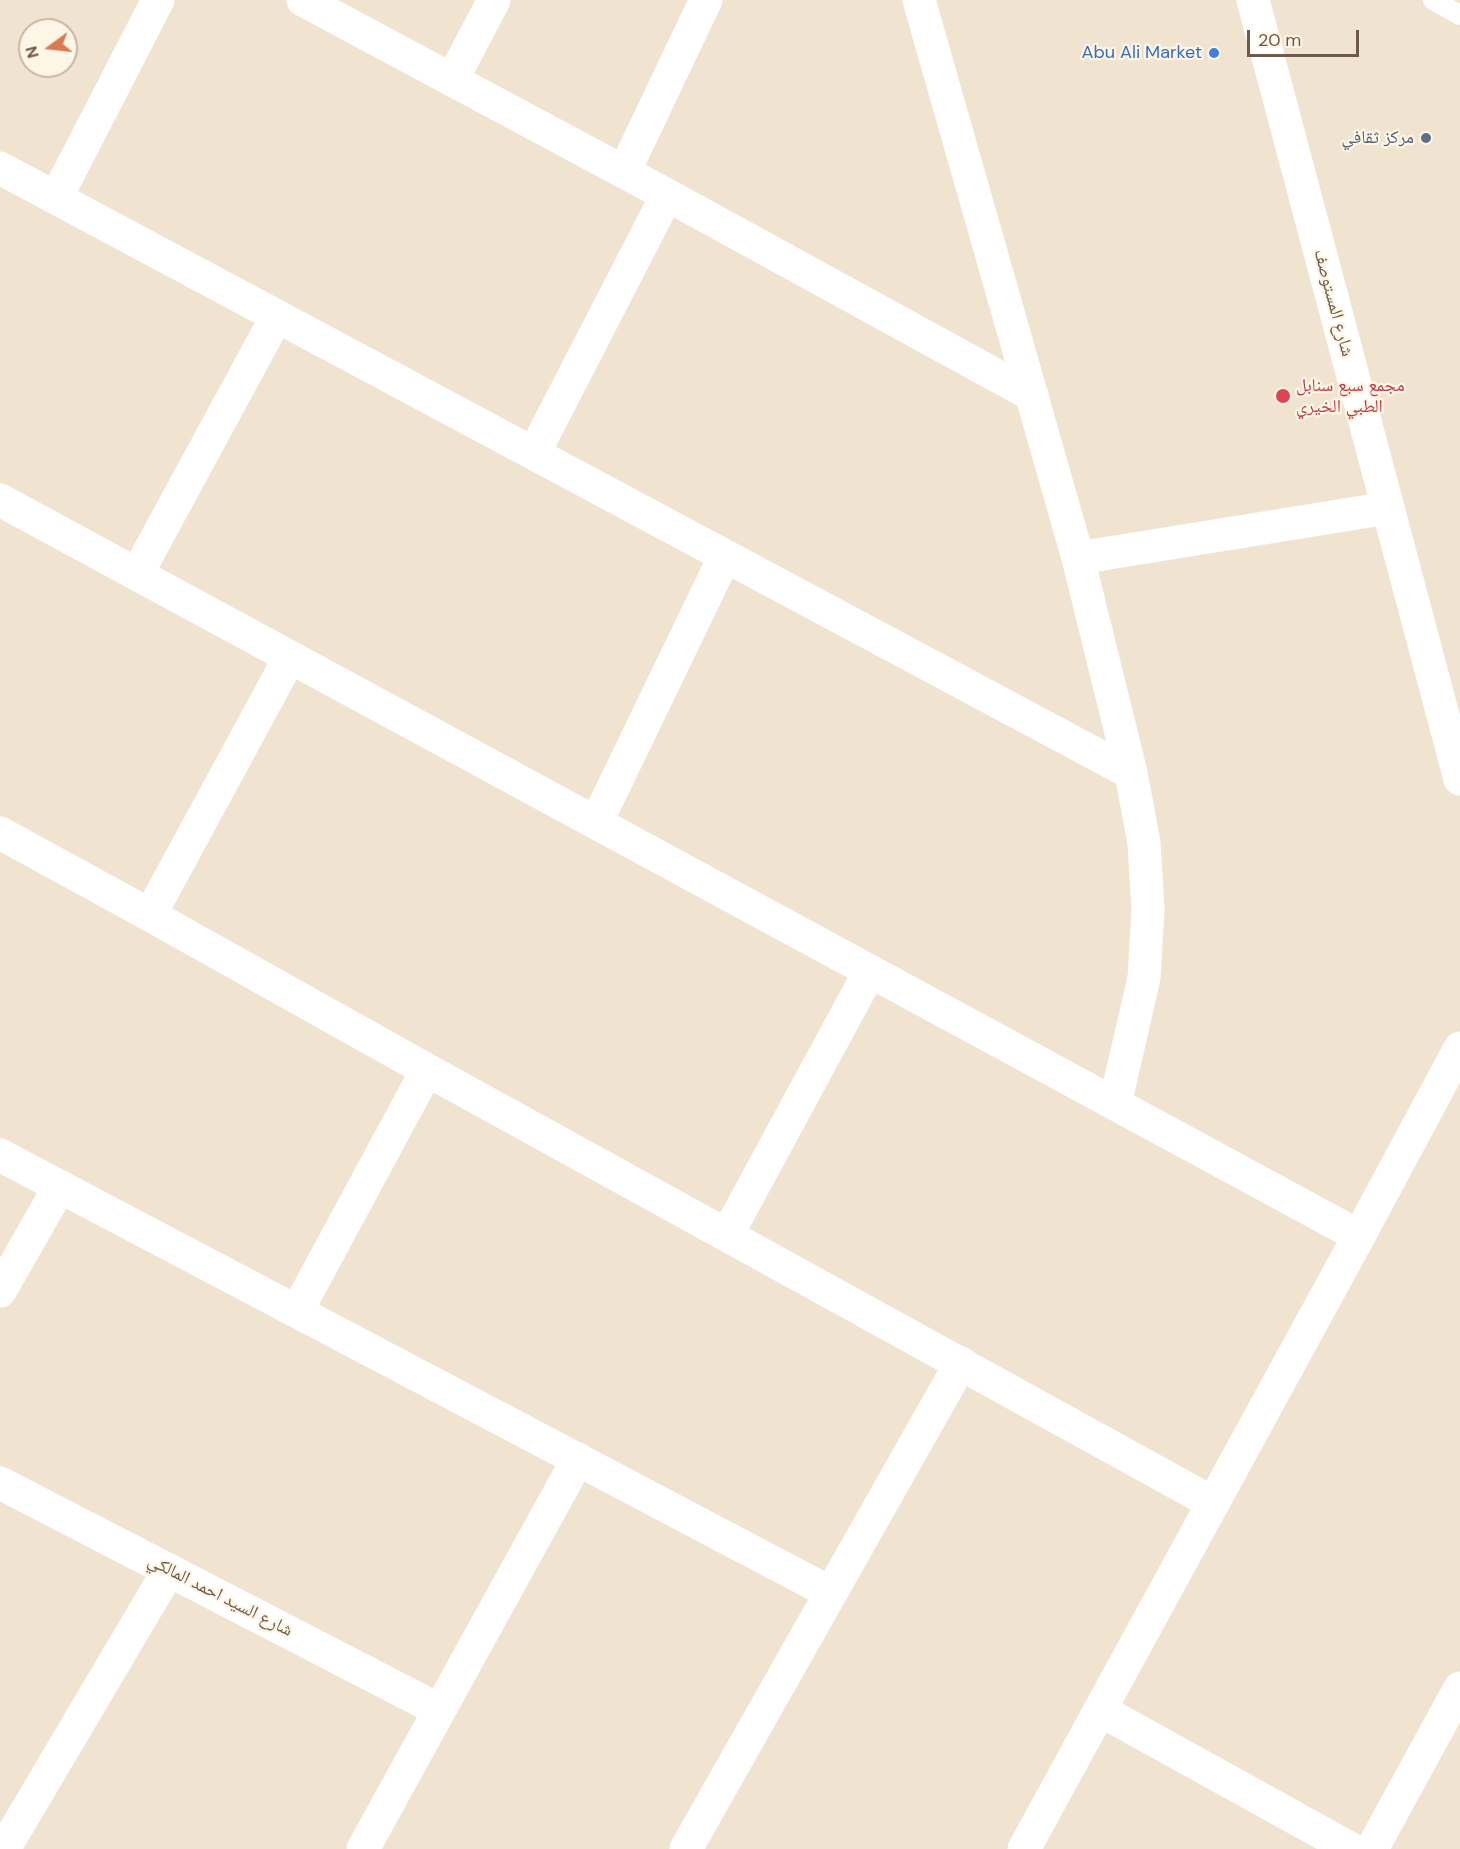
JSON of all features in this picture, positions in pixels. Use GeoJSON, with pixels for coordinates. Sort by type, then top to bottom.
{"type":"FeatureCollection","features":[{"type":"Feature","properties":{"kind":"street"},"geometry":{"type":"LineString","coordinates":[[56,198],[158,0]]}},
{"type":"Feature","properties":{"kind":"street"},"geometry":{"type":"LineString","coordinates":[[303,0],[667,195],[1032,395]]}},
{"type":"Feature","properties":{"kind":"street"},"geometry":{"type":"LineString","coordinates":[[452,80],[494,0]]}},
{"type":"Feature","properties":{"kind":"street"},"geometry":{"type":"LineString","coordinates":[[624,172],[706,0]]}},
{"type":"Feature","properties":{"kind":"street"},"geometry":{"type":"LineString","coordinates":[[920,0],[1078,558],[1131,773],[1144,843],[1148,910],[1144,978],[1115,1104]]}},
{"type":"Feature","properties":{"kind":"street","name":"شارع المستوصف"},"geometry":{"type":"LineString","coordinates":[[1253,0],[1460,779]]}},
{"type":"Feature","properties":{"kind":"street"},"geometry":{"type":"LineString","coordinates":[[0,168],[1131,773]]}},
{"type":"Feature","properties":{"kind":"street"},"geometry":{"type":"LineString","coordinates":[[534,453],[667,195]]}},
{"type":"Feature","properties":{"kind":"street"},"geometry":{"type":"LineString","coordinates":[[137,574],[277,316]]}},
{"type":"Feature","properties":{"kind":"street"},"geometry":{"type":"LineString","coordinates":[[0,500],[1359,1236]]}},
{"type":"Feature","properties":{"kind":"street"},"geometry":{"type":"LineString","coordinates":[[1078,558],[1388,508]]}},
{"type":"Feature","properties":{"kind":"street"},"geometry":{"type":"LineString","coordinates":[[596,823],[725,556]]}},
{"type":"Feature","properties":{"kind":"street"},"geometry":{"type":"LineString","coordinates":[[150,915],[290,657]]}},
{"type":"Feature","properties":{"kind":"street"},"geometry":{"type":"LineString","coordinates":[[0,833],[1214,1503]]}},
{"type":"Feature","properties":{"kind":"street"},"geometry":{"type":"LineString","coordinates":[[727,1235],[870,971]]}},
{"type":"Feature","properties":{"kind":"street"},"geometry":{"type":"LineString","coordinates":[[1024,1849],[1460,1048]]}},
{"type":"Feature","properties":{"kind":"street"},"geometry":{"type":"LineString","coordinates":[[297,1311],[428,1070]]}},
{"type":"Feature","properties":{"kind":"street"},"geometry":{"type":"LineString","coordinates":[[0,1155],[831,1593]]}},
{"type":"Feature","properties":{"kind":"street"},"geometry":{"type":"LineString","coordinates":[[0,1291],[60,1186]]}},
{"type":"Feature","properties":{"kind":"street"},"geometry":{"type":"LineString","coordinates":[[686,1849],[961,1363]]}},
{"type":"Feature","properties":{"kind":"street"},"geometry":{"type":"LineString","coordinates":[[363,1849],[578,1459]]}},
{"type":"Feature","properties":{"kind":"street","name":"شارع السيد احمد المالكي"},"geometry":{"type":"LineString","coordinates":[[0,1483],[439,1710]]}},
{"type":"Feature","properties":{"kind":"street"},"geometry":{"type":"LineString","coordinates":[[4,1849],[169,1570]]}},
{"type":"Feature","properties":{"kind":"street"},"geometry":{"type":"LineString","coordinates":[[1372,1849],[1460,1688]]}},
{"type":"Feature","properties":{"kind":"street"},"geometry":{"type":"LineString","coordinates":[[1100,1710],[1351,1849]]}},
{"type":"Feature","properties":{"kind":"lane"},"geometry":{"type":"LineString","coordinates":[[1433,0],[1460,15]]}},
{"type":"Feature","properties":{"kind":"shaded area"},"geometry":{"type":"Polygon","coordinates":[[[0,0],[1460,0],[1460,1849],[0,1849],[0,0]]]}},
{"type":"Feature","properties":{"kind":"place","name":"Abu Ali Market"},"geometry":{"type":"Point","coordinates":[1214,53]}},
{"type":"Feature","properties":{"kind":"place","name":"مركز ثقافي"},"geometry":{"type":"Point","coordinates":[1426,138]}},
{"type":"Feature","properties":{"kind":"place","name":"مجمع سبع سنابل الطبي الخيري"},"geometry":{"type":"Point","coordinates":[1283,396]}}]}
